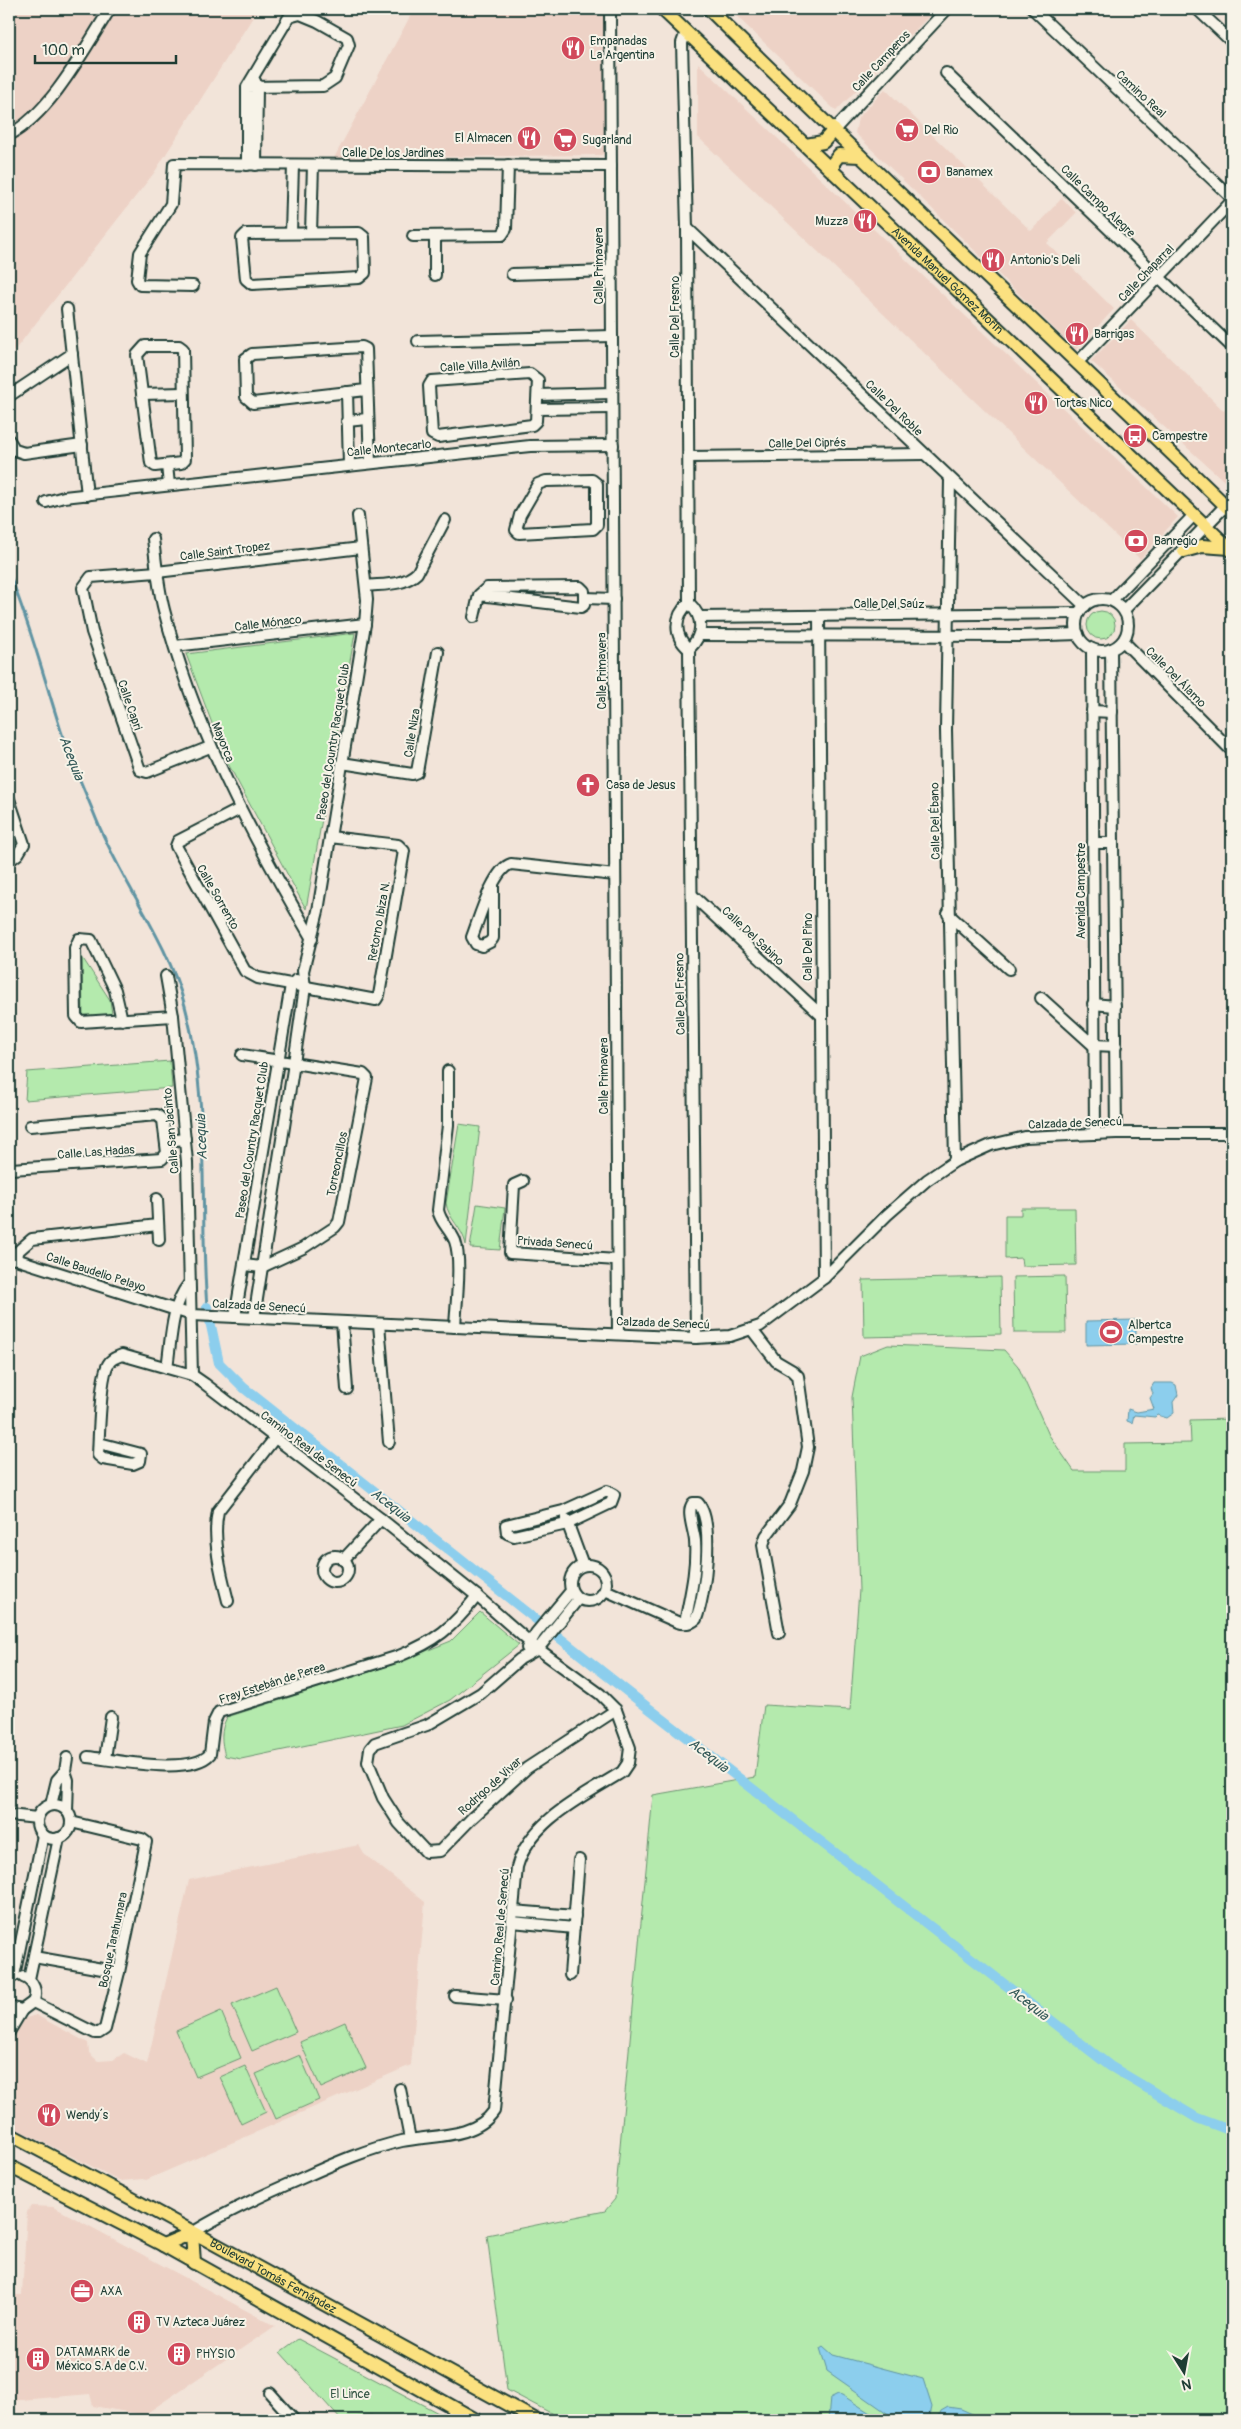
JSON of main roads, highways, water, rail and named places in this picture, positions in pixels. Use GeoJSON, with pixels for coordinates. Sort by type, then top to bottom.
{"type":"FeatureCollection","features":[{"type":"Feature","properties":{"kind":"main road","name":"Avenida Manuel Gómez Morín"},"geometry":{"type":"LineString","coordinates":[[662,9],[1231,550]]}},
{"type":"Feature","properties":{"kind":"main road"},"geometry":{"type":"LineString","coordinates":[[708,9],[1229,508]]}},
{"type":"Feature","properties":{"kind":"main road"},"geometry":{"type":"LineString","coordinates":[[806,145],[823,142],[834,130]]}},
{"type":"Feature","properties":{"kind":"main road"},"geometry":{"type":"LineString","coordinates":[[833,171],[833,164],[839,155],[860,156]]}},
{"type":"Feature","properties":{"kind":"main road"},"geometry":{"type":"LineString","coordinates":[[1184,551],[1202,546],[1231,550]]}},
{"type":"Feature","properties":{"kind":"main road","name":"Boulevard Tomás Fernández"},"geometry":{"type":"LineString","coordinates":[[9,2134],[536,2420]]}},
{"type":"Feature","properties":{"kind":"main road","name":"Boulevard Tomás Fernández"},"geometry":{"type":"LineString","coordinates":[[9,2166],[163,2245],[452,2415],[476,2420]]}},
{"type":"Feature","properties":{"kind":"main road"},"geometry":{"type":"LineString","coordinates":[[163,2245],[192,2233],[194,2263]]}},
{"type":"Feature","properties":{"kind":"water","name":"Albertca Campestre"},"geometry":{"type":"Polygon","coordinates":[[[1136,1320],[1136,1344],[1086,1345],[1086,1321],[1136,1320]]]}},
{"type":"Feature","properties":{"kind":"water"},"geometry":{"type":"Polygon","coordinates":[[[1154,1383],[1172,1383],[1176,1385],[1178,1395],[1173,1402],[1174,1413],[1167,1418],[1157,1415],[1155,1417],[1134,1415],[1132,1423],[1127,1421],[1128,1409],[1137,1412],[1154,1409],[1150,1398],[1153,1394],[1151,1388],[1154,1383]]]}},
{"type":"Feature","properties":{"kind":"water"},"geometry":{"type":"Polygon","coordinates":[[[823,2346],[833,2355],[923,2379],[932,2407],[929,2420],[897,2420],[827,2371],[820,2348],[823,2346]]]}},
{"type":"Feature","properties":{"kind":"water"},"geometry":{"type":"Polygon","coordinates":[[[838,2394],[881,2420],[828,2420],[830,2398],[838,2394]]]}},
{"type":"Feature","properties":{"kind":"water"},"geometry":{"type":"Polygon","coordinates":[[[948,2407],[961,2409],[986,2420],[937,2420],[941,2411],[948,2407]]]}},
{"type":"Feature","properties":{"kind":"waterway","name":"Acequia"},"geometry":{"type":"LineString","coordinates":[[9,573],[24,612],[61,731],[74,765],[108,845],[167,958],[185,1006],[193,1043],[201,1118],[207,1307]]}},
{"type":"Feature","properties":{"kind":"waterway","name":"Acequia"},"geometry":{"type":"LineString","coordinates":[[207,1307],[219,1363],[244,1388],[633,1696],[1110,2066],[1197,2118],[1232,2131]]}},
{"type":"Feature","properties":{"kind":"place","name":"Empanadas La Argentina"},"geometry":{"type":"Point","coordinates":[573,48]}},
{"type":"Feature","properties":{"kind":"place","name":"Del Rio"},"geometry":{"type":"Point","coordinates":[907,130]}},
{"type":"Feature","properties":{"kind":"place","name":"El Almacen"},"geometry":{"type":"Point","coordinates":[529,138]}},
{"type":"Feature","properties":{"kind":"place","name":"Sugarland"},"geometry":{"type":"Point","coordinates":[565,140]}},
{"type":"Feature","properties":{"kind":"place","name":"Banamex"},"geometry":{"type":"Point","coordinates":[929,172]}},
{"type":"Feature","properties":{"kind":"place","name":"Muzza"},"geometry":{"type":"Point","coordinates":[865,221]}},
{"type":"Feature","properties":{"kind":"place","name":"Antonio's Deli"},"geometry":{"type":"Point","coordinates":[993,260]}},
{"type":"Feature","properties":{"kind":"place","name":"Barrigas"},"geometry":{"type":"Point","coordinates":[1077,334]}},
{"type":"Feature","properties":{"kind":"place","name":"Tortas Nico"},"geometry":{"type":"Point","coordinates":[1036,403]}},
{"type":"Feature","properties":{"kind":"place","name":"Campestre"},"geometry":{"type":"Point","coordinates":[1135,436]}},
{"type":"Feature","properties":{"kind":"place","name":"Banregio"},"geometry":{"type":"Point","coordinates":[1136,541]}},
{"type":"Feature","properties":{"kind":"place","name":"Casa de Jesus"},"geometry":{"type":"Point","coordinates":[588,785]}},
{"type":"Feature","properties":{"kind":"place","name":"Albertca Campestre"},"geometry":{"type":"Point","coordinates":[1111,1332]}},
{"type":"Feature","properties":{"kind":"place","name":"Wendy´s"},"geometry":{"type":"Point","coordinates":[49,2115]}},
{"type":"Feature","properties":{"kind":"place","name":"AXA"},"geometry":{"type":"Point","coordinates":[82,2291]}},
{"type":"Feature","properties":{"kind":"place","name":"TV Azteca Juárez"},"geometry":{"type":"Point","coordinates":[139,2322]}},
{"type":"Feature","properties":{"kind":"place","name":"PHYSIO"},"geometry":{"type":"Point","coordinates":[179,2354]}},
{"type":"Feature","properties":{"kind":"place","name":"DATAMARK de México S.A de C.V."},"geometry":{"type":"Point","coordinates":[38,2359]}},
{"type":"Feature","properties":{"kind":"park label","name":"El Lince"},"geometry":{"type":"Point","coordinates":[350,2394]}}]}
